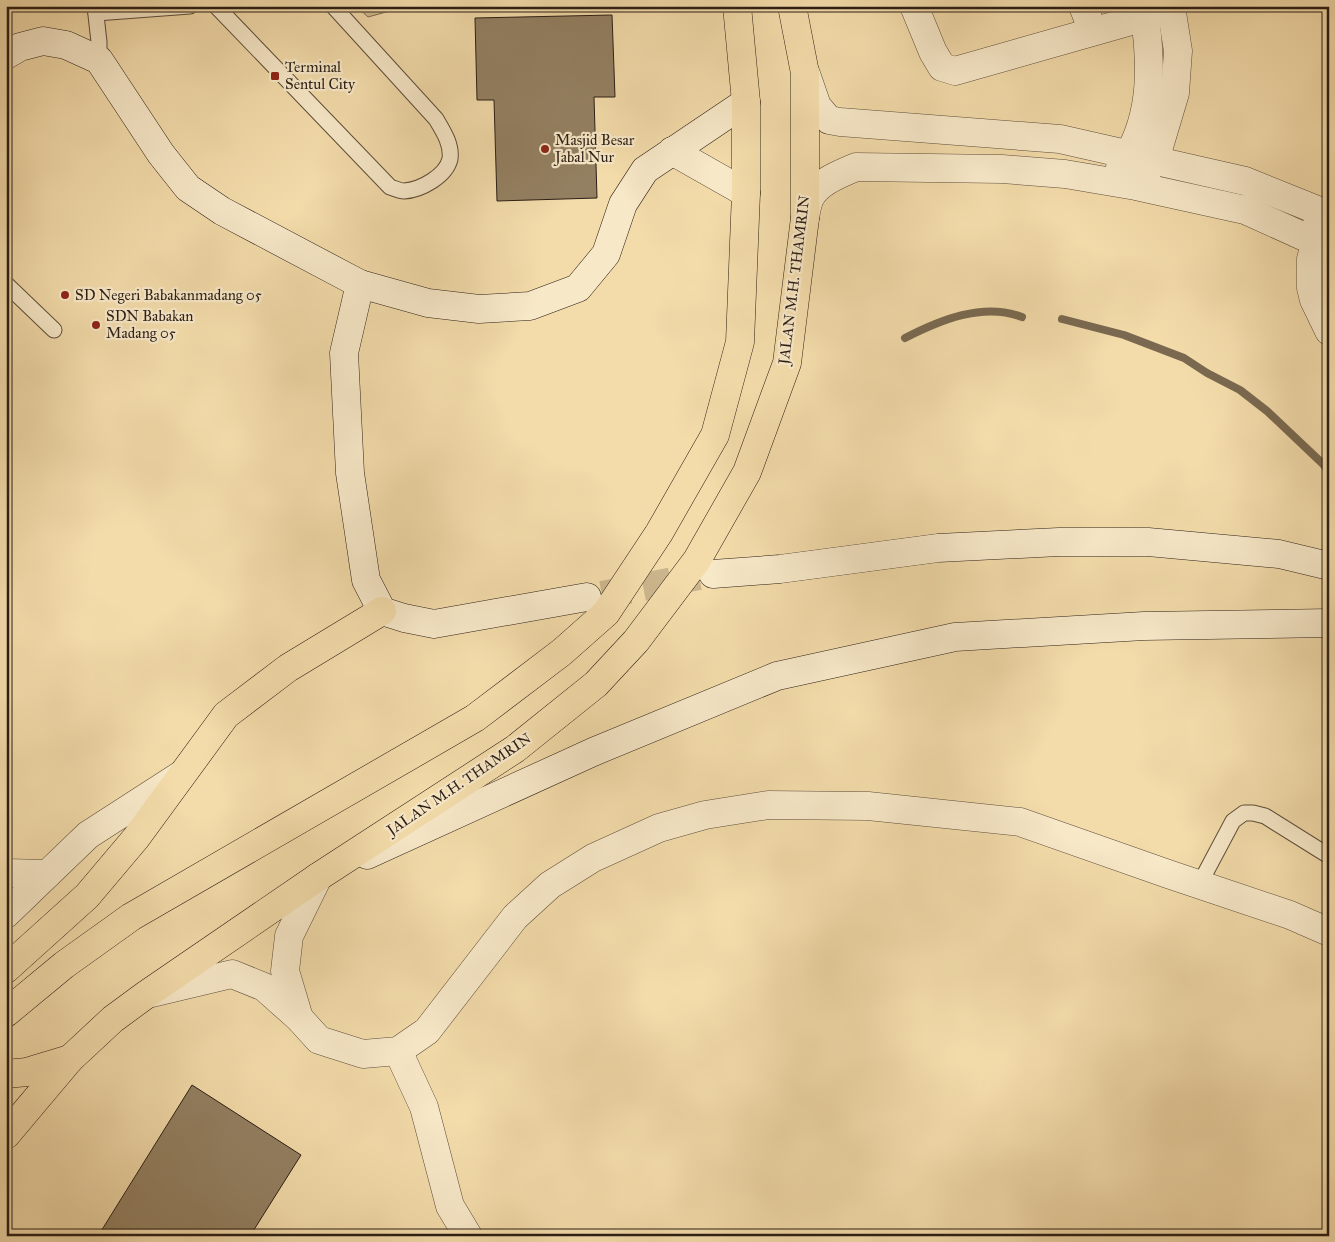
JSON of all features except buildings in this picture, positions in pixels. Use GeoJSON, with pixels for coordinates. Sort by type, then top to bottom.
{"type":"FeatureCollection","features":[{"type":"Feature","properties":{"kind":"main road"},"geometry":{"type":"LineString","coordinates":[[6,1013],[64,966],[131,917],[475,718],[562,652],[606,613],[659,533],[715,435],[740,342],[746,193],[746,102],[737,6]]}},
{"type":"Feature","properties":{"kind":"main road","name":"JALAN M.H. THAMRIN"},"geometry":{"type":"LineString","coordinates":[[6,1135],[70,1059],[113,1019],[318,877],[515,749],[596,684],[636,641],[697,560],[747,472],[787,363],[805,218],[805,73],[792,6]]}},
{"type":"Feature","properties":{"kind":"main road"},"geometry":{"type":"LineString","coordinates":[[6,969],[87,896],[136,838],[226,715],[288,668],[382,611]]}},
{"type":"Feature","properties":{"kind":"main road"},"geometry":{"type":"LineString","coordinates":[[6,1074],[27,1072],[70,1059]]}},
{"type":"Feature","properties":{"kind":"street"},"geometry":{"type":"LineString","coordinates":[[914,6],[932,52],[942,67],[955,70],[1162,10]]}},
{"type":"Feature","properties":{"kind":"street"},"geometry":{"type":"LineString","coordinates":[[1083,6],[1094,31]]}},
{"type":"Feature","properties":{"kind":"street"},"geometry":{"type":"LineString","coordinates":[[1123,184],[1142,157],[1143,119],[1150,84],[1149,50],[1162,10]]}},
{"type":"Feature","properties":{"kind":"street"},"geometry":{"type":"LineString","coordinates":[[6,55],[20,47],[43,41],[66,45],[99,60],[161,154],[188,188],[222,211],[360,284],[428,303],[479,309],[530,306],[578,288],[606,254],[623,204],[645,170],[746,102]]}},
{"type":"Feature","properties":{"kind":"street"},"geometry":{"type":"LineString","coordinates":[[805,73],[817,106],[829,120],[1060,139],[1245,181],[1326,206],[1316,224],[1316,242],[1311,259],[1311,288],[1314,300],[1329,331]]}},
{"type":"Feature","properties":{"kind":"street"},"geometry":{"type":"LineString","coordinates":[[672,151],[746,193]]}},
{"type":"Feature","properties":{"kind":"street"},"geometry":{"type":"LineString","coordinates":[[805,218],[810,198],[818,189],[833,176],[856,167],[1002,169],[1065,174],[1123,184],[1245,210],[1316,242]]}},
{"type":"Feature","properties":{"kind":"street"},"geometry":{"type":"LineString","coordinates":[[360,284],[344,353],[350,473],[366,580],[382,611],[434,624],[587,598]]}},
{"type":"Feature","properties":{"kind":"street"},"geometry":{"type":"LineString","coordinates":[[713,574],[780,569],[938,548],[1059,542],[1148,542],[1279,554],[1329,566]]}},
{"type":"Feature","properties":{"kind":"street"},"geometry":{"type":"LineString","coordinates":[[299,1018],[285,971],[289,936],[318,877],[593,752],[777,676],[955,637],[1144,626],[1329,623]]}},
{"type":"Feature","properties":{"kind":"street"},"geometry":{"type":"LineString","coordinates":[[6,914],[88,835],[184,773]]}},
{"type":"Feature","properties":{"kind":"street"},"geometry":{"type":"LineString","coordinates":[[147,994],[232,974],[264,987],[299,1018],[319,1040],[363,1054],[398,1051],[428,1031],[515,917],[550,885],[593,858],[659,828],[705,815],[768,805],[868,806],[1020,822],[1290,915],[1329,932]]}},
{"type":"Feature","properties":{"kind":"street"},"geometry":{"type":"LineString","coordinates":[[6,873],[47,874]]}},
{"type":"Feature","properties":{"kind":"street"},"geometry":{"type":"LineString","coordinates":[[398,1051],[424,1107],[450,1206],[468,1236]]}},
{"type":"Feature","properties":{"kind":"lane"},"geometry":{"type":"LineString","coordinates":[[99,60],[95,10],[190,6]]}},
{"type":"Feature","properties":{"kind":"lane"},"geometry":{"type":"LineString","coordinates":[[216,6],[390,187],[402,191],[415,189],[430,182],[444,170],[450,160],[450,146],[444,133],[436,119],[333,6]]}},
{"type":"Feature","properties":{"kind":"lane"},"geometry":{"type":"LineString","coordinates":[[6,284],[54,330]]}},
{"type":"Feature","properties":{"kind":"lane"},"geometry":{"type":"LineString","coordinates":[[1199,884],[1233,821],[1244,813],[1265,816],[1329,856]]}},
{"type":"Feature","properties":{"kind":"shaded area"},"geometry":{"type":"Polygon","coordinates":[[[356,6],[408,6],[368,17],[356,6]]]}},
{"type":"Feature","properties":{"kind":"waterway"},"geometry":{"type":"LineString","coordinates":[[905,338],[947,319],[977,312],[992,311],[1022,317]]}},
{"type":"Feature","properties":{"kind":"waterway"},"geometry":{"type":"LineString","coordinates":[[1062,319],[1124,335],[1184,358],[1207,373],[1240,390],[1267,411],[1329,472]]}},
{"type":"Feature","properties":{"kind":"tunnel"},"geometry":{"type":"LineString","coordinates":[[602,595],[699,576]]}},
{"type":"Feature","properties":{"kind":"place","name":"Terminal Sentul City"},"geometry":{"type":"Point","coordinates":[275,76]}},
{"type":"Feature","properties":{"kind":"place","name":"Masjid Besar Jabal Nur"},"geometry":{"type":"Point","coordinates":[545,149]}},
{"type":"Feature","properties":{"kind":"place","name":"SD Negeri Babakanmadang 05"},"geometry":{"type":"Point","coordinates":[65,295]}},
{"type":"Feature","properties":{"kind":"place","name":"SDN Babakan Madang 05"},"geometry":{"type":"Point","coordinates":[96,325]}}]}
